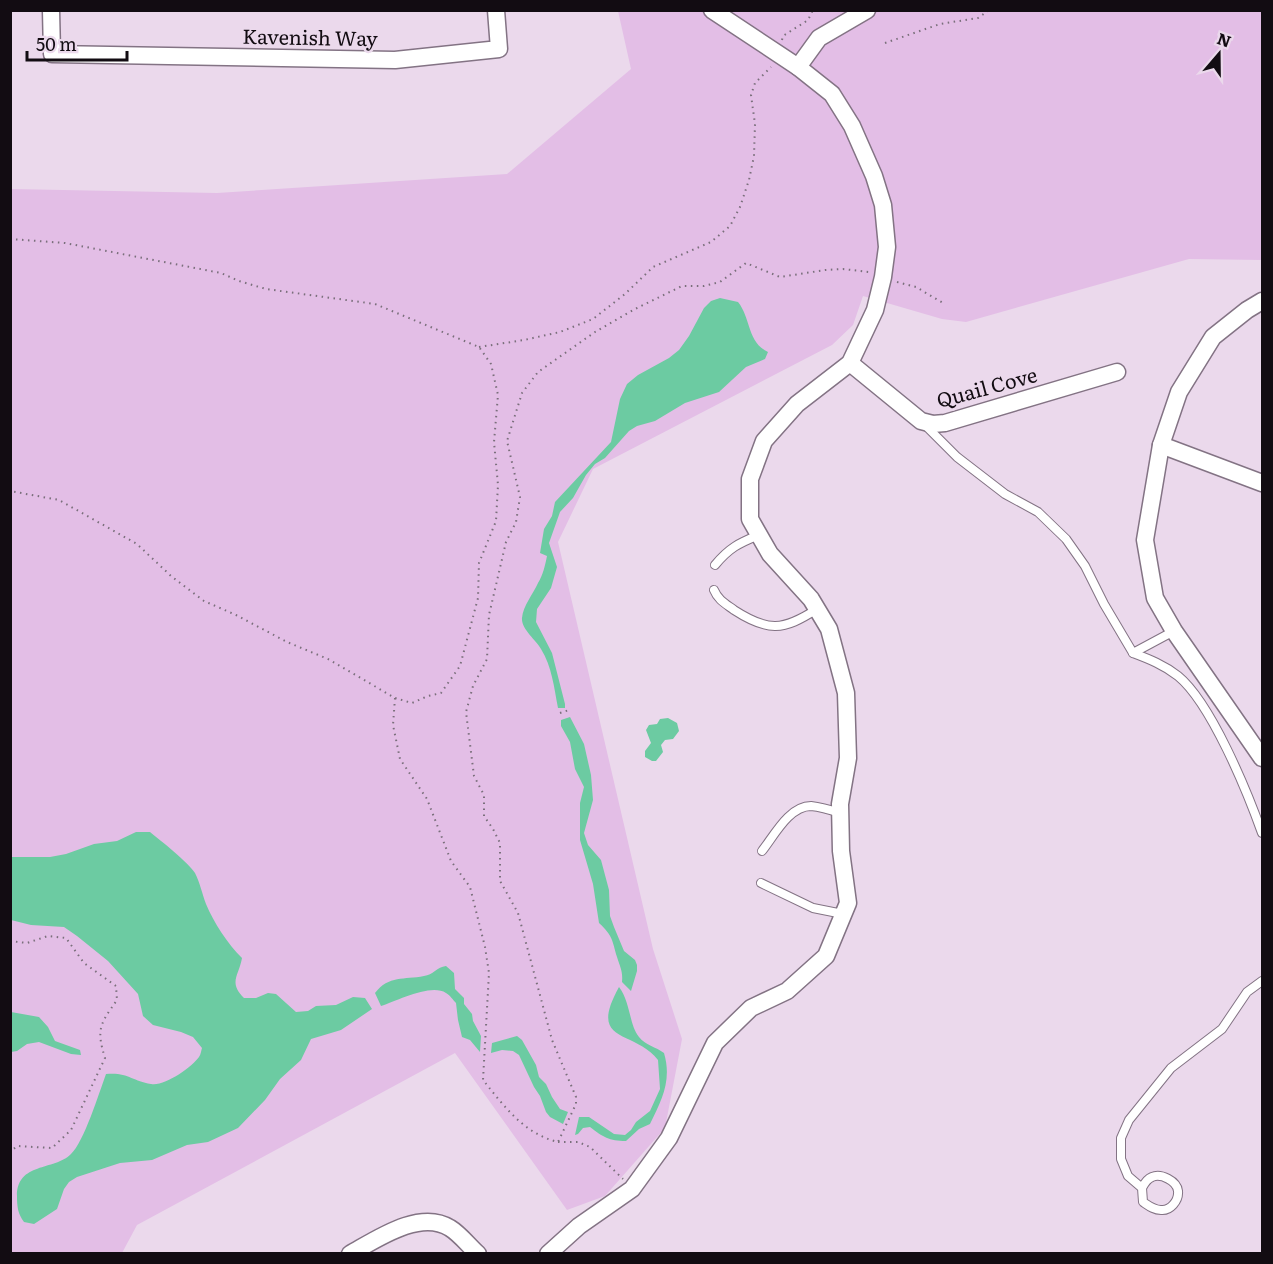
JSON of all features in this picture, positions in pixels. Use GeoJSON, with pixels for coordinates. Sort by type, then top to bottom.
{"type":"FeatureCollection","features":[{"type":"Feature","properties":{"kind":"street","name":"Kavenish Way"},"geometry":{"type":"LineString","coordinates":[[51,10],[52,54],[395,60],[499,49],[496,10]]}},
{"type":"Feature","properties":{"kind":"street"},"geometry":{"type":"LineString","coordinates":[[548,1254],[579,1226],[632,1189],[669,1138],[715,1043],[751,1008],[787,992],[826,957],[848,903],[841,851],[840,813],[848,758],[846,693],[829,629],[811,599],[770,554],[750,519],[750,479],[764,441],[797,404],[850,363],[875,310],[883,278],[887,247],[883,205],[874,176],[852,126],[832,94],[798,67],[712,10]]}},
{"type":"Feature","properties":{"kind":"street"},"geometry":{"type":"LineString","coordinates":[[798,67],[819,38],[867,10]]}},
{"type":"Feature","properties":{"kind":"street"},"geometry":{"type":"LineString","coordinates":[[1263,301],[1247,310],[1213,337],[1179,392],[1161,445],[1145,540],[1155,598],[1174,631],[1263,758]]}},
{"type":"Feature","properties":{"kind":"street","name":"Quail Cove"},"geometry":{"type":"LineString","coordinates":[[850,363],[921,421],[933,424],[945,423],[1118,372]]}},
{"type":"Feature","properties":{"kind":"street"},"geometry":{"type":"LineString","coordinates":[[1161,445],[1263,483]]}},
{"type":"Feature","properties":{"kind":"street"},"geometry":{"type":"LineString","coordinates":[[350,1254],[393,1230],[426,1221],[450,1227],[478,1254]]}},
{"type":"Feature","properties":{"kind":"lane"},"geometry":{"type":"LineString","coordinates":[[921,421],[957,457],[1005,494],[1038,512],[1066,539],[1085,566],[1133,653],[1163,665],[1180,678],[1197,697],[1218,733],[1263,832]]}},
{"type":"Feature","properties":{"kind":"lane"},"geometry":{"type":"LineString","coordinates":[[715,565],[736,544],[759,535]]}},
{"type":"Feature","properties":{"kind":"lane"},"geometry":{"type":"LineString","coordinates":[[714,590],[722,602],[756,623],[768,627],[790,624],[817,609]]}},
{"type":"Feature","properties":{"kind":"lane"},"geometry":{"type":"LineString","coordinates":[[1133,653],[1174,631]]}},
{"type":"Feature","properties":{"kind":"lane"},"geometry":{"type":"LineString","coordinates":[[762,851],[797,810],[813,806],[840,813]]}},
{"type":"Feature","properties":{"kind":"lane"},"geometry":{"type":"LineString","coordinates":[[760,883],[813,908],[843,914]]}},
{"type":"Feature","properties":{"kind":"lane"},"geometry":{"type":"LineString","coordinates":[[1142,1188],[1152,1177],[1160,1176],[1173,1183],[1178,1188],[1179,1194],[1172,1206],[1160,1210],[1151,1208],[1143,1202],[1142,1188],[1128,1176],[1120,1159],[1121,1138],[1129,1120],[1171,1068],[1222,1029],[1247,992],[1263,981]]}},
{"type":"Feature","properties":{"kind":"path"},"geometry":{"type":"LineString","coordinates":[[479,347],[560,332],[593,319],[625,294],[653,267],[711,242],[730,226],[740,207],[754,156],[755,124],[751,95],[755,83],[771,67],[783,36],[808,20],[813,10]]}},
{"type":"Feature","properties":{"kind":"path"},"geometry":{"type":"LineString","coordinates":[[885,42],[940,24],[978,18],[989,10]]}},
{"type":"Feature","properties":{"kind":"path"},"geometry":{"type":"LineString","coordinates":[[10,239],[65,243],[221,273],[266,289],[375,304],[479,347],[492,364],[498,395],[494,442],[498,485],[496,521],[479,563],[478,598],[460,666],[441,693],[412,703],[395,698],[328,659],[287,642],[204,601],[171,576],[137,544],[59,500],[10,491]]}},
{"type":"Feature","properties":{"kind":"path"},"geometry":{"type":"LineString","coordinates":[[558,1142],[574,1107],[576,1097],[552,1040],[518,913],[500,881],[500,843],[484,816],[484,795],[474,776],[466,712],[473,686],[487,659],[489,615],[506,542],[516,522],[520,497],[507,441],[522,393],[538,372],[595,332],[682,286],[704,286],[720,282],[746,263],[780,277],[843,269],[870,272],[916,287],[943,303]]}},
{"type":"Feature","properties":{"kind":"path"},"geometry":{"type":"LineString","coordinates":[[395,698],[393,725],[400,759],[427,800],[451,861],[470,887],[489,973],[483,1080],[525,1127],[550,1140],[578,1142],[590,1147],[632,1189]]}},
{"type":"Feature","properties":{"kind":"path"},"geometry":{"type":"LineString","coordinates":[[560,713],[570,710]]}},
{"type":"Feature","properties":{"kind":"path"},"geometry":{"type":"LineString","coordinates":[[10,941],[27,944],[48,936],[66,938],[84,963],[116,986],[117,1000],[105,1018],[99,1038],[105,1058],[71,1130],[52,1148],[17,1146],[10,1143]]}},
{"type":"Feature","properties":{"kind":"path"},"geometry":{"type":"LineString","coordinates":[[10,1152],[17,1146]]}},
{"type":"Feature","properties":{"kind":"shaded area"},"geometry":{"type":"Polygon","coordinates":[[[618,11],[1262,11],[1262,260],[1189,259],[966,322],[942,319],[863,296],[853,325],[832,345],[593,469],[558,542],[653,949],[682,1039],[665,1128],[605,1196],[567,1210],[455,1053],[137,1225],[122,1253],[11,1254],[11,189],[217,193],[507,174],[631,69],[618,11]]]}},
{"type":"Feature","properties":{"kind":"shaded area"},"geometry":{"type":"Polygon","coordinates":[[[720,298],[738,302],[756,342],[768,352],[765,359],[746,367],[719,392],[685,403],[655,421],[629,431],[605,458],[595,464],[573,498],[560,512],[549,543],[557,567],[551,588],[537,609],[536,622],[552,653],[565,704],[565,708],[558,708],[548,663],[522,622],[526,605],[545,567],[547,556],[540,553],[544,529],[552,516],[555,502],[611,442],[620,399],[627,384],[679,350],[704,308],[711,301],[720,298]]]}},
{"type":"Feature","properties":{"kind":"shaded area"},"geometry":{"type":"Polygon","coordinates":[[[570,717],[584,744],[591,775],[593,800],[584,833],[588,845],[601,860],[609,890],[610,916],[614,927],[624,951],[635,960],[637,965],[631,991],[622,982],[621,969],[611,938],[599,923],[593,884],[580,840],[580,803],[584,787],[575,769],[570,742],[561,726],[561,720],[570,717]]]}},
{"type":"Feature","properties":{"kind":"shaded area"},"geometry":{"type":"Polygon","coordinates":[[[668,718],[677,723],[679,731],[673,739],[665,740],[661,745],[663,752],[656,761],[652,761],[645,757],[645,751],[651,743],[646,730],[649,725],[657,724],[660,719],[668,718]]]}},
{"type":"Feature","properties":{"kind":"shaded area"},"geometry":{"type":"Polygon","coordinates":[[[136,832],[150,832],[195,873],[213,918],[226,939],[242,958],[236,983],[244,998],[256,998],[268,993],[276,994],[296,1012],[308,1011],[316,1006],[336,1005],[353,997],[365,998],[372,1009],[341,1030],[311,1039],[301,1060],[280,1079],[265,1100],[238,1128],[208,1142],[187,1145],[152,1160],[120,1163],[77,1177],[64,1189],[57,1209],[34,1224],[24,1222],[20,1216],[17,1196],[23,1177],[64,1159],[76,1148],[91,1117],[106,1074],[120,1074],[145,1083],[157,1084],[184,1071],[201,1054],[202,1048],[193,1037],[153,1025],[143,1016],[138,994],[108,961],[77,936],[64,927],[31,925],[11,920],[11,857],[50,857],[66,854],[94,844],[117,841],[136,832]]]}},
{"type":"Feature","properties":{"kind":"shaded area"},"geometry":{"type":"Polygon","coordinates":[[[446,966],[454,973],[455,989],[464,998],[464,1004],[472,1014],[481,1036],[480,1052],[470,1040],[462,1037],[456,1003],[446,993],[440,990],[423,991],[381,1006],[375,993],[391,981],[427,975],[446,966]]]}},
{"type":"Feature","properties":{"kind":"shaded area"},"geometry":{"type":"Polygon","coordinates":[[[619,987],[639,1037],[664,1053],[667,1072],[665,1090],[650,1124],[639,1129],[626,1141],[606,1138],[590,1127],[583,1128],[575,1135],[579,1117],[589,1117],[614,1134],[625,1135],[650,1111],[660,1089],[658,1060],[648,1050],[618,1034],[611,1027],[608,1019],[619,987]]]}},
{"type":"Feature","properties":{"kind":"shaded area"},"geometry":{"type":"Polygon","coordinates":[[[11,1012],[39,1017],[48,1027],[55,1041],[80,1050],[81,1055],[71,1054],[39,1042],[27,1044],[11,1052],[11,1012]]]}},
{"type":"Feature","properties":{"kind":"shaded area"},"geometry":{"type":"Polygon","coordinates":[[[517,1036],[522,1040],[536,1065],[539,1077],[546,1084],[560,1109],[568,1112],[563,1124],[546,1112],[519,1055],[513,1051],[502,1050],[491,1053],[492,1043],[517,1036]]]}}]}
